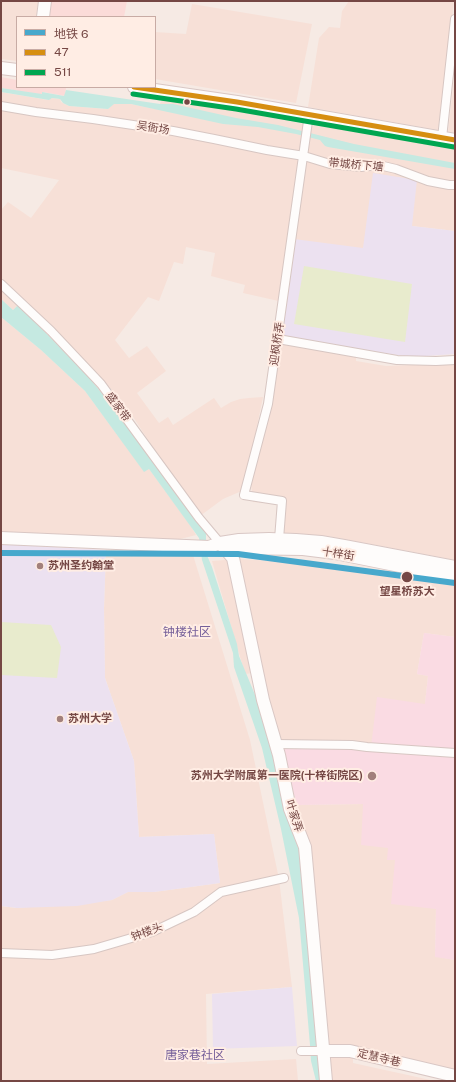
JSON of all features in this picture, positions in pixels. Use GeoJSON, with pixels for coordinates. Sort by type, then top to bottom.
{"type":"FeatureCollection","features":[{"type":"Feature","properties":{"kind":"street"},"geometry":{"type":"LineString","coordinates":[[43,16],[45,1]]}},
{"type":"Feature","properties":{"kind":"street"},"geometry":{"type":"LineString","coordinates":[[442,138],[455,19]]}},
{"type":"Feature","properties":{"kind":"street"},"geometry":{"type":"LineString","coordinates":[[1,68],[16,70]]}},
{"type":"Feature","properties":{"kind":"street"},"geometry":{"type":"LineString","coordinates":[[142,88],[224,99],[455,140]]}},
{"type":"Feature","properties":{"kind":"street","name":"吴衙场"},"geometry":{"type":"LineString","coordinates":[[1,106],[173,132],[304,156]]}},
{"type":"Feature","properties":{"kind":"street","name":"迎枫桥弄"},"geometry":{"type":"LineString","coordinates":[[279,539],[282,501],[244,495],[268,404],[310,114]]}},
{"type":"Feature","properties":{"kind":"street","name":"带城桥下塘"},"geometry":{"type":"LineString","coordinates":[[304,156],[330,164],[361,167],[379,166],[396,169],[428,181],[455,185]]}},
{"type":"Feature","properties":{"kind":"street","name":"盛家带"},"geometry":{"type":"LineString","coordinates":[[1,284],[51,331],[101,384],[199,518],[209,545]]}},
{"type":"Feature","properties":{"kind":"street"},"geometry":{"type":"LineString","coordinates":[[278,339],[397,360],[455,360]]}},
{"type":"Feature","properties":{"kind":"street","name":"十梓街"},"geometry":{"type":"LineString","coordinates":[[1,538],[209,545],[231,548],[303,549],[335,553],[455,577]]}},
{"type":"Feature","properties":{"kind":"street","name":"十梓街"},"geometry":{"type":"LineString","coordinates":[[209,545],[239,540],[279,539],[321,542],[455,568]]}},
{"type":"Feature","properties":{"kind":"street","name":"叶家弄"},"geometry":{"type":"LineString","coordinates":[[209,545],[233,558],[263,700],[279,755],[290,809],[304,847],[321,1051],[326,1081]]}},
{"type":"Feature","properties":{"kind":"street"},"geometry":{"type":"LineString","coordinates":[[276,744],[352,745],[455,753]]}},
{"type":"Feature","properties":{"kind":"street","name":"钟楼头"},"geometry":{"type":"LineString","coordinates":[[1,953],[52,955],[94,949],[152,932],[194,912],[221,892],[284,878]]}},
{"type":"Feature","properties":{"kind":"street","name":"定慧寺巷"},"geometry":{"type":"LineString","coordinates":[[305,1051],[350,1052],[455,1075]]}},
{"type":"Feature","properties":{"kind":"shaded area"},"geometry":{"type":"Polygon","coordinates":[[[1,1],[38,1],[36,16],[16,16],[16,61],[1,59],[1,1]]]}},
{"type":"Feature","properties":{"kind":"shaded area"},"geometry":{"type":"Polygon","coordinates":[[[51,1],[127,1],[124,16],[49,16],[51,1]]]}},
{"type":"Feature","properties":{"kind":"shaded area"},"geometry":{"type":"Polygon","coordinates":[[[349,1],[454,1],[438,130],[308,107],[319,38],[329,27],[340,28],[342,11],[349,1]]]}},
{"type":"Feature","properties":{"kind":"shaded area"},"geometry":{"type":"Polygon","coordinates":[[[192,4],[312,24],[296,103],[156,79],[156,32],[186,34],[192,4]]]}},
{"type":"Feature","properties":{"kind":"shaded area"},"geometry":{"type":"Polygon","coordinates":[[[455,72],[455,133],[448,132],[455,72]]]}},
{"type":"Feature","properties":{"kind":"shaded area"},"geometry":{"type":"Polygon","coordinates":[[[1,77],[16,80],[16,88],[66,88],[65,96],[43,92],[42,95],[1,88],[1,77]]]}},
{"type":"Feature","properties":{"kind":"shaded area"},"geometry":{"type":"Polygon","coordinates":[[[1,92],[48,100],[52,98],[60,99],[61,102],[69,106],[108,109],[113,104],[131,104],[156,109],[163,99],[310,125],[455,147],[455,231],[412,226],[363,248],[283,302],[243,293],[245,285],[211,276],[215,253],[186,247],[183,264],[174,262],[159,301],[148,297],[115,340],[129,358],[147,346],[166,371],[137,393],[159,423],[168,417],[173,425],[214,398],[221,408],[240,399],[263,397],[244,490],[223,499],[200,516],[190,504],[124,403],[113,391],[98,375],[20,303],[13,310],[1,299],[1,210],[8,202],[31,218],[59,180],[1,168],[1,92]]]}},
{"type":"Feature","properties":{"kind":"shaded area"},"geometry":{"type":"Polygon","coordinates":[[[373,173],[417,180],[412,226],[455,231],[455,354],[412,357],[277,338],[294,239],[363,248],[373,173]]]}},
{"type":"Feature","properties":{"kind":"shaded area"},"geometry":{"type":"Polygon","coordinates":[[[1,317],[41,350],[85,391],[144,471],[149,469],[189,523],[196,535],[157,545],[1,535],[1,317]]]}},
{"type":"Feature","properties":{"kind":"shaded area"},"geometry":{"type":"Polygon","coordinates":[[[280,344],[356,357],[356,361],[386,366],[455,363],[455,560],[328,536],[280,533],[281,504],[253,502],[251,483],[280,344]]]}},
{"type":"Feature","properties":{"kind":"shaded area","name":"苏州大学"},"geometry":{"type":"Polygon","coordinates":[[[1,544],[106,550],[104,608],[105,678],[134,761],[139,837],[214,834],[220,883],[154,892],[128,892],[112,900],[77,906],[17,908],[1,906],[1,544]]]}},
{"type":"Feature","properties":{"kind":"shaded area"},"geometry":{"type":"Polygon","coordinates":[[[106,550],[193,555],[250,740],[279,879],[292,987],[206,994],[207,1064],[296,1059],[298,1081],[1,1081],[1,906],[17,908],[112,900],[128,892],[154,892],[220,883],[214,834],[139,837],[134,761],[105,678],[104,608],[106,550]]]}},
{"type":"Feature","properties":{"kind":"shaded area"},"geometry":{"type":"Polygon","coordinates":[[[238,559],[315,565],[455,586],[455,637],[424,633],[417,674],[428,676],[425,704],[371,747],[280,744],[261,672],[245,674],[212,561],[238,559]]]}},
{"type":"Feature","properties":{"kind":"shaded area","name":"苏州大学附属第一医院(十梓街院区)"},"geometry":{"type":"Polygon","coordinates":[[[424,633],[455,637],[455,960],[435,957],[436,909],[391,904],[395,860],[387,860],[388,848],[361,845],[363,804],[297,805],[280,744],[371,747],[377,697],[425,704],[428,676],[417,674],[424,633]]]}},
{"type":"Feature","properties":{"kind":"shaded area"},"geometry":{"type":"Polygon","coordinates":[[[363,804],[395,860],[436,909],[435,956],[455,960],[455,1072],[327,1046],[312,855],[297,805],[363,804]]]}},
{"type":"Feature","properties":{"kind":"shaded area"},"geometry":{"type":"Polygon","coordinates":[[[292,987],[297,1046],[213,1049],[212,994],[292,987]]]}},
{"type":"Feature","properties":{"kind":"shaded area"},"geometry":{"type":"Polygon","coordinates":[[[353,1057],[353,1063],[435,1081],[327,1081],[325,1058],[353,1057]]]}},
{"type":"Feature","properties":{"kind":"green space"},"geometry":{"type":"Polygon","coordinates":[[[304,266],[412,284],[405,342],[294,324],[304,266]]]}},
{"type":"Feature","properties":{"kind":"green space"},"geometry":{"type":"Polygon","coordinates":[[[1,622],[51,625],[61,647],[57,678],[1,675],[1,622]]]}},
{"type":"Feature","properties":{"kind":"water"},"geometry":{"type":"Polygon","coordinates":[[[1,88],[64,96],[66,90],[160,104],[173,104],[236,118],[278,125],[354,144],[455,163],[455,169],[328,147],[325,146],[320,140],[296,134],[258,127],[223,124],[131,104],[114,104],[108,109],[69,106],[63,103],[60,99],[52,98],[49,100],[1,92],[1,88]]]}},
{"type":"Feature","properties":{"kind":"water"},"geometry":{"type":"Polygon","coordinates":[[[1,299],[13,310],[20,303],[37,319],[35,322],[87,375],[147,451],[173,490],[206,531],[206,553],[237,644],[239,656],[272,736],[290,826],[299,850],[323,1081],[316,1081],[311,1061],[299,918],[281,829],[262,748],[234,667],[233,653],[202,560],[199,538],[149,469],[144,472],[85,391],[41,350],[1,317],[1,299]]]}},
{"type":"Feature","properties":{"kind":"metro line","name":"6"},"geometry":{"type":"LineString","coordinates":[[1,553],[238,554],[455,583]]}},
{"type":"Feature","properties":{"kind":"transit line","name":"47"},"geometry":{"type":"LineString","coordinates":[[141,88],[237,102],[455,140]]}},
{"type":"Feature","properties":{"kind":"transit line","name":"511"},"geometry":{"type":"LineString","coordinates":[[133,94],[236,109],[454,147]]}},
{"type":"Feature","properties":{"kind":"place","name":"苏州圣约翰堂"},"geometry":{"type":"Point","coordinates":[40,566]}},
{"type":"Feature","properties":{"kind":"place","name":"望星桥苏大"},"geometry":{"type":"Point","coordinates":[407,577]}},
{"type":"Feature","properties":{"kind":"place","name":"苏州大学"},"geometry":{"type":"Point","coordinates":[60,719]}},
{"type":"Feature","properties":{"kind":"place","name":"苏州大学附属第一医院(十梓街院区)"},"geometry":{"type":"Point","coordinates":[372,776]}},
{"type":"Feature","properties":{"kind":"district","name":"钟楼社区"},"geometry":{"type":"Point","coordinates":[187,632]}},
{"type":"Feature","properties":{"kind":"district","name":"唐家巷社区"},"geometry":{"type":"Point","coordinates":[195,1055]}}]}
